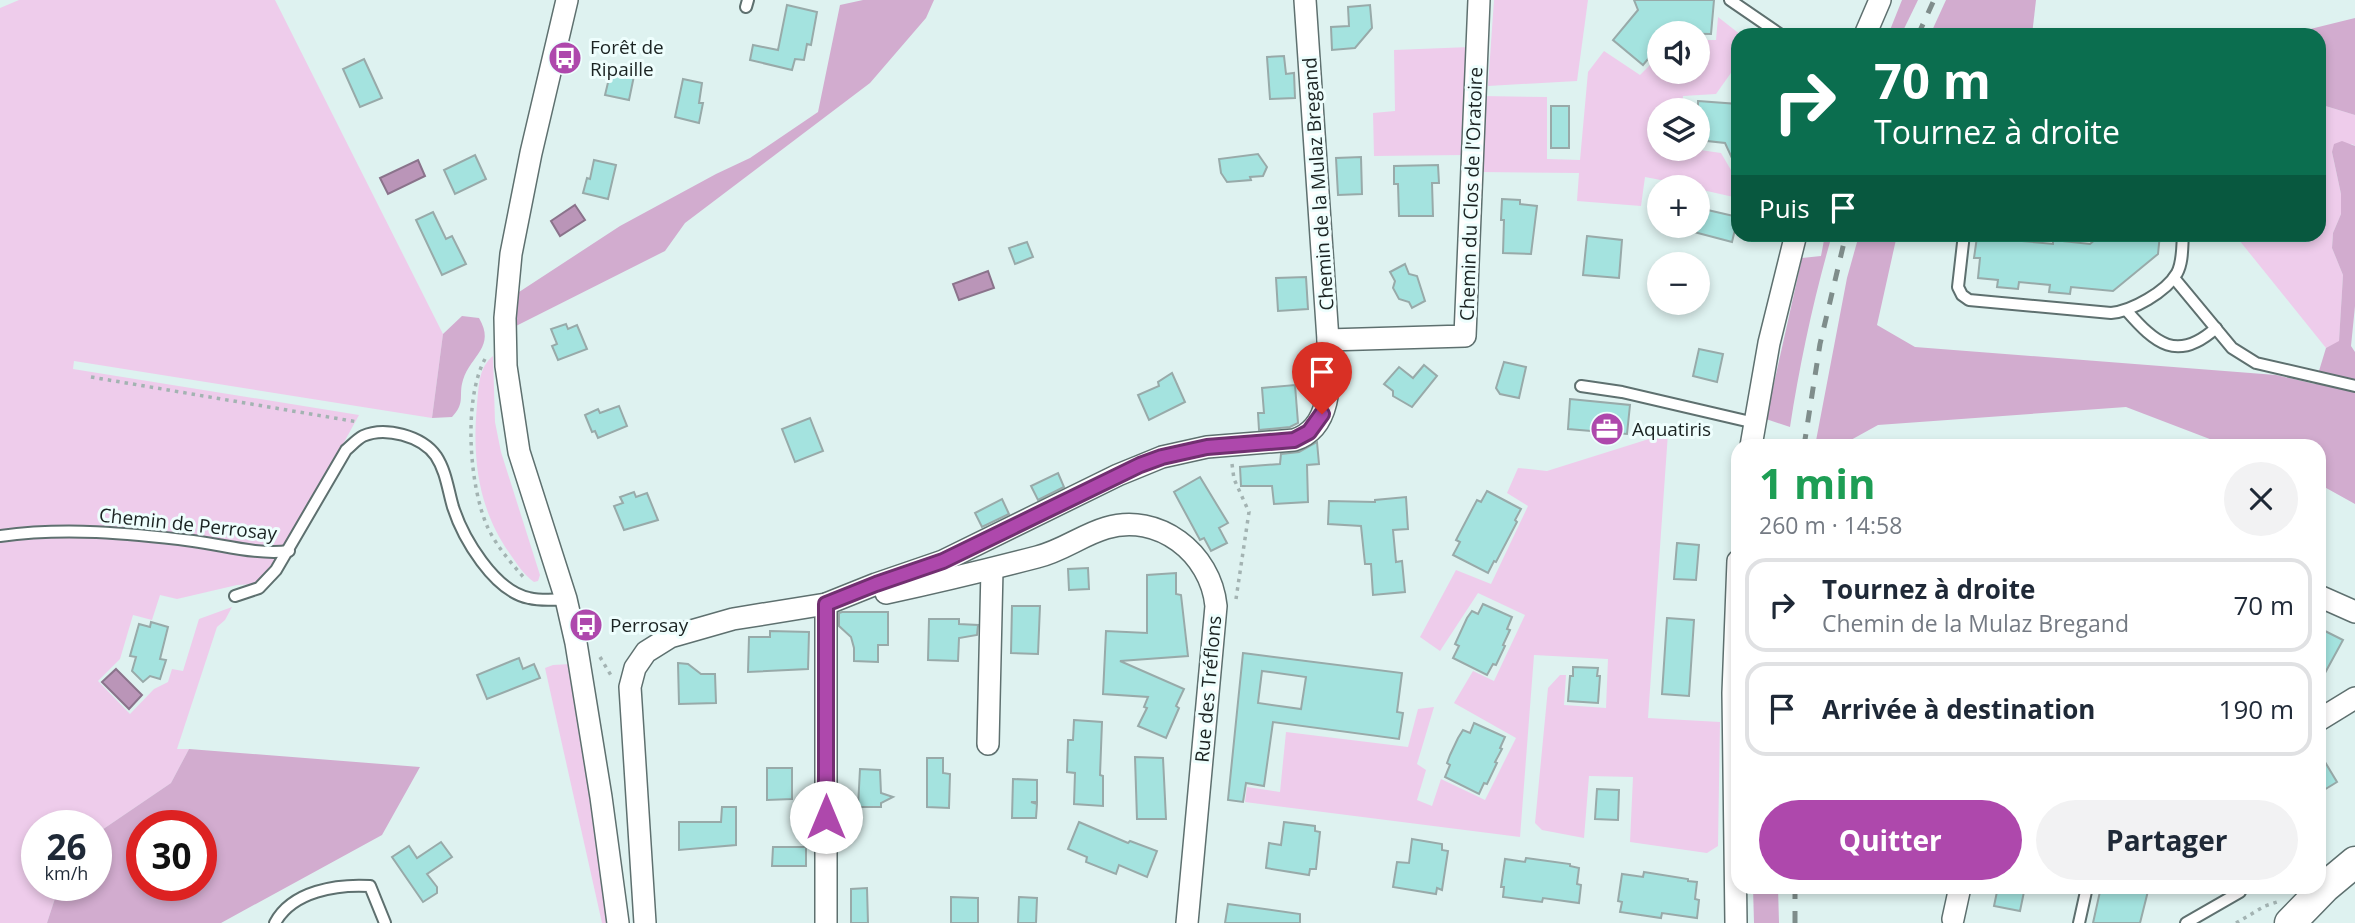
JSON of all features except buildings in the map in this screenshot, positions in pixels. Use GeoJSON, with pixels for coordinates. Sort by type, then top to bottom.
{"type":"FeatureCollection","features":[{"type":"Feature","properties":{"kind":"main road"},"geometry":{"type":"LineString","coordinates":[[2326,881],[2355,862]]}},
{"type":"Feature","properties":{"kind":"main road"},"geometry":{"type":"LineString","coordinates":[[2290,923],[2306,894]]}},
{"type":"Feature","properties":{"kind":"street"},"geometry":{"type":"LineString","coordinates":[[567,0],[518,214],[506,294],[505,337],[509,395],[519,452],[566,599],[578,651],[600,785],[618,923]]}},
{"type":"Feature","properties":{"kind":"street","name":"Chemin de la Mulaz Bregand"},"geometry":{"type":"LineString","coordinates":[[645,923],[630,696],[632,676],[646,652],[661,641],[733,619],[826,604],[943,561],[1140,465],[1184,452],[1294,440],[1309,432],[1322,414],[1326,402],[1328,340],[1305,0]]}},
{"type":"Feature","properties":{"kind":"street","name":"Chemin du Clos de l'Oratoire"},"geometry":{"type":"LineString","coordinates":[[1328,340],[1465,337],[1479,0]]}},
{"type":"Feature","properties":{"kind":"street"},"geometry":{"type":"LineString","coordinates":[[1868,28],[1880,0]]}},
{"type":"Feature","properties":{"kind":"street"},"geometry":{"type":"LineString","coordinates":[[1752,439],[1769,343],[1794,242]]}},
{"type":"Feature","properties":{"kind":"street","name":"Rue des Tréflons"},"geometry":{"type":"LineString","coordinates":[[826,604],[992,569],[1056,551],[1104,528],[1135,524],[1150,527],[1178,541],[1201,562],[1210,575],[1216,606],[1187,923]]}},
{"type":"Feature","properties":{"kind":"street"},"geometry":{"type":"LineString","coordinates":[[988,744],[992,569]]}},
{"type":"Feature","properties":{"kind":"street"},"geometry":{"type":"LineString","coordinates":[[2326,599],[2355,612]]}},
{"type":"Feature","properties":{"kind":"street"},"geometry":{"type":"LineString","coordinates":[[826,604],[826,923]]}},
{"type":"Feature","properties":{"kind":"street"},"geometry":{"type":"LineString","coordinates":[[2326,716],[2355,698]]}},
{"type":"Feature","properties":{"kind":"street"},"geometry":{"type":"LineString","coordinates":[[1736,894],[1736,923]]}},
{"type":"Feature","properties":{"kind":"street"},"geometry":{"type":"LineString","coordinates":[[1953,919],[1958,894]]}},
{"type":"Feature","properties":{"kind":"lane"},"geometry":{"type":"LineString","coordinates":[[1730,0],[1772,28]]}},
{"type":"Feature","properties":{"kind":"lane"},"geometry":{"type":"LineString","coordinates":[[1963,242],[1958,287],[1962,295],[1969,300],[2111,313],[2127,311],[2143,303],[2174,278],[2179,267],[2182,242]]}},
{"type":"Feature","properties":{"kind":"lane"},"geometry":{"type":"LineString","coordinates":[[2174,278],[2232,348],[2250,360],[2355,387]]}},
{"type":"Feature","properties":{"kind":"lane"},"geometry":{"type":"LineString","coordinates":[[2127,311],[2150,337],[2168,345],[2190,344],[2216,328]]}},
{"type":"Feature","properties":{"kind":"lane"},"geometry":{"type":"LineString","coordinates":[[1581,386],[1622,392],[1755,423]]}},
{"type":"Feature","properties":{"kind":"lane"},"geometry":{"type":"LineString","coordinates":[[375,433],[386,432],[408,437],[429,448],[440,464],[458,522],[476,554],[508,588],[529,599],[566,599]]}},
{"type":"Feature","properties":{"kind":"lane","name":"Chemin de Perrosay"},"geometry":{"type":"LineString","coordinates":[[235,596],[259,588],[268,580],[289,551],[346,450],[355,441],[375,433]]}},
{"type":"Feature","properties":{"kind":"lane","name":"Chemin de Perrosay"},"geometry":{"type":"LineString","coordinates":[[0,536],[86,530],[128,533],[261,552],[289,551]]}},
{"type":"Feature","properties":{"kind":"lane"},"geometry":{"type":"LineString","coordinates":[[275,923],[280,914],[299,899],[327,888],[357,885],[370,886],[384,923]]}},
{"type":"Feature","properties":{"kind":"lane"},"geometry":{"type":"LineString","coordinates":[[2079,923],[2085,894]]}},
{"type":"Feature","properties":{"kind":"lane"},"geometry":{"type":"LineString","coordinates":[[2186,923],[2237,894]]}},
{"type":"Feature","properties":{"kind":"path"},"geometry":{"type":"LineString","coordinates":[[505,337],[483,362],[476,385],[471,439],[475,484],[480,507],[500,548],[542,600]]}},
{"type":"Feature","properties":{"kind":"path"},"geometry":{"type":"LineString","coordinates":[[91,377],[349,419],[375,433]]}},
{"type":"Feature","properties":{"kind":"path"},"geometry":{"type":"LineString","coordinates":[[1231,445],[1234,478],[1249,512],[1236,601]]}},
{"type":"Feature","properties":{"kind":"path"},"geometry":{"type":"LineString","coordinates":[[578,651],[596,653],[619,686],[630,696]]}},
{"type":"Feature","properties":{"kind":"shaded area"},"geometry":{"type":"Polygon","coordinates":[[[19,0],[275,0],[443,334],[432,418],[74,361],[73,369],[359,415],[292,537],[263,578],[255,584],[237,585],[177,599],[160,595],[152,620],[133,615],[120,659],[98,681],[130,714],[154,689],[168,682],[172,669],[183,671],[199,619],[232,607],[225,620],[217,627],[177,749],[189,749],[171,783],[131,810],[126,810],[126,814],[112,823],[112,810],[21,810],[21,901],[54,901],[47,923],[0,923],[0,8],[19,0]]]}},
{"type":"Feature","properties":{"kind":"shaded area"},"geometry":{"type":"Polygon","coordinates":[[[863,0],[934,0],[926,18],[870,83],[685,223],[665,251],[516,326],[516,294],[620,226],[750,158],[818,112],[840,5],[863,0]]]}},
{"type":"Feature","properties":{"kind":"shaded area"},"geometry":{"type":"Polygon","coordinates":[[[1494,0],[1588,0],[1577,81],[1488,86],[1494,0]]]}},
{"type":"Feature","properties":{"kind":"shaded area"},"geometry":{"type":"Polygon","coordinates":[[[1902,0],[1918,0],[1904,28],[1891,28],[1902,0]]]}},
{"type":"Feature","properties":{"kind":"shaded area"},"geometry":{"type":"Polygon","coordinates":[[[1946,0],[2036,0],[2033,28],[1933,28],[1946,0]]]}},
{"type":"Feature","properties":{"kind":"shaded area"},"geometry":{"type":"Polygon","coordinates":[[[1718,17],[1732,28],[1731,73],[1716,94],[1647,98],[1647,161],[1710,161],[1710,151],[1721,153],[1731,170],[1731,196],[1710,192],[1710,175],[1647,175],[1641,206],[1577,201],[1579,173],[1480,172],[1482,96],[1547,97],[1547,159],[1580,160],[1588,72],[1604,51],[1640,75],[1647,68],[1647,84],[1710,84],[1710,40],[1716,40],[1718,17]]]}},
{"type":"Feature","properties":{"kind":"shaded area"},"geometry":{"type":"Polygon","coordinates":[[[2355,18],[2355,115],[2326,106],[2326,28],[2314,28],[2355,18]]]}},
{"type":"Feature","properties":{"kind":"shaded area"},"geometry":{"type":"Polygon","coordinates":[[[1470,47],[1464,155],[1374,156],[1373,113],[1395,111],[1394,50],[1470,47]]]}},
{"type":"Feature","properties":{"kind":"shaded area"},"geometry":{"type":"Polygon","coordinates":[[[2326,106],[2355,115],[2355,146],[2352,144],[2332,152],[2341,194],[2341,214],[2333,233],[2332,248],[2343,275],[2339,342],[2326,348],[2241,242],[2326,242],[2326,106]]]}},
{"type":"Feature","properties":{"kind":"shaded area"},"geometry":{"type":"Polygon","coordinates":[[[2342,141],[2355,146],[2355,306],[2351,346],[2355,352],[2355,504],[2326,488],[2326,439],[2210,439],[2126,407],[1878,425],[1853,439],[1816,439],[1847,278],[1857,242],[1895,242],[1877,325],[1915,347],[2276,375],[2315,384],[2326,348],[2339,341],[2343,275],[2332,248],[2333,233],[2341,214],[2341,194],[2332,152],[2334,144],[2342,141]]]}},
{"type":"Feature","properties":{"kind":"shaded area"},"geometry":{"type":"Polygon","coordinates":[[[418,160],[425,176],[388,194],[380,178],[418,160]]]}},
{"type":"Feature","properties":{"kind":"shaded area"},"geometry":{"type":"Polygon","coordinates":[[[575,205],[585,220],[560,236],[551,221],[575,205]]]}},
{"type":"Feature","properties":{"kind":"shaded area"},"geometry":{"type":"Polygon","coordinates":[[[1824,242],[1830,242],[1808,330],[1790,427],[1766,419],[1802,258],[1821,256],[1824,242]]]}},
{"type":"Feature","properties":{"kind":"shaded area"},"geometry":{"type":"Polygon","coordinates":[[[988,271],[994,288],[959,300],[953,284],[988,271]]]}},
{"type":"Feature","properties":{"kind":"shaded area"},"geometry":{"type":"Polygon","coordinates":[[[462,316],[479,318],[484,328],[484,344],[463,380],[456,412],[452,417],[432,418],[443,334],[462,316]]]}},
{"type":"Feature","properties":{"kind":"shaded area"},"geometry":{"type":"Polygon","coordinates":[[[493,356],[495,422],[501,452],[540,575],[538,581],[534,582],[521,569],[499,537],[484,501],[480,482],[476,444],[478,391],[484,366],[493,356]]]}},
{"type":"Feature","properties":{"kind":"shaded area"},"geometry":{"type":"Polygon","coordinates":[[[1668,433],[1648,718],[1720,722],[1718,846],[1707,853],[1630,842],[1633,777],[1589,776],[1584,838],[1542,830],[1535,823],[1548,688],[1560,675],[1566,675],[1564,705],[1606,708],[1608,659],[1534,655],[1520,837],[1245,802],[1247,787],[1280,792],[1286,732],[1408,747],[1418,709],[1434,707],[1417,764],[1426,770],[1417,800],[1432,806],[1441,779],[1485,800],[1516,738],[1454,703],[1473,671],[1494,681],[1525,615],[1478,593],[1440,651],[1420,637],[1456,570],[1491,584],[1528,506],[1507,493],[1518,468],[1547,471],[1668,433]]]}},
{"type":"Feature","properties":{"kind":"shaded area"},"geometry":{"type":"Polygon","coordinates":[[[571,664],[610,923],[602,923],[545,668],[571,664]]]}},
{"type":"Feature","properties":{"kind":"shaded area"},"geometry":{"type":"Polygon","coordinates":[[[116,669],[142,695],[129,709],[102,682],[116,669]]]}},
{"type":"Feature","properties":{"kind":"shaded area"},"geometry":{"type":"Polygon","coordinates":[[[189,749],[420,767],[382,835],[221,923],[47,923],[54,901],[112,901],[112,823],[126,814],[126,901],[217,901],[217,810],[131,810],[171,783],[189,749]]]}},
{"type":"Feature","properties":{"kind":"shaded area"},"geometry":{"type":"Polygon","coordinates":[[[1753,894],[1778,894],[1779,923],[1754,923],[1753,894]]]}},
{"type":"Feature","properties":{"kind":"railway"},"geometry":{"type":"LineString","coordinates":[[1921,28],[1934,0]]}},
{"type":"Feature","properties":{"kind":"railway"},"geometry":{"type":"LineString","coordinates":[[1805,439],[1820,344],[1844,242]]}},
{"type":"Feature","properties":{"kind":"railway"},"geometry":{"type":"LineString","coordinates":[[1795,894],[1795,923]]}},
{"type":"Feature","properties":{"kind":"place","name":"Forêt de Ripaille"},"geometry":{"type":"Point","coordinates":[565,58]}},
{"type":"Feature","properties":{"kind":"place","name":"Aquatiris"},"geometry":{"type":"Point","coordinates":[1607,429]}},
{"type":"Feature","properties":{"kind":"place","name":"Perrosay"},"geometry":{"type":"Point","coordinates":[586,625]}},
{"type":"Feature","properties":{"kind":"route"},"geometry":{"type":"LineString","coordinates":[[826,817],[826,604],[973,548],[1140,465],[1207,447],[1294,440],[1309,432],[1322,414]]}}]}
